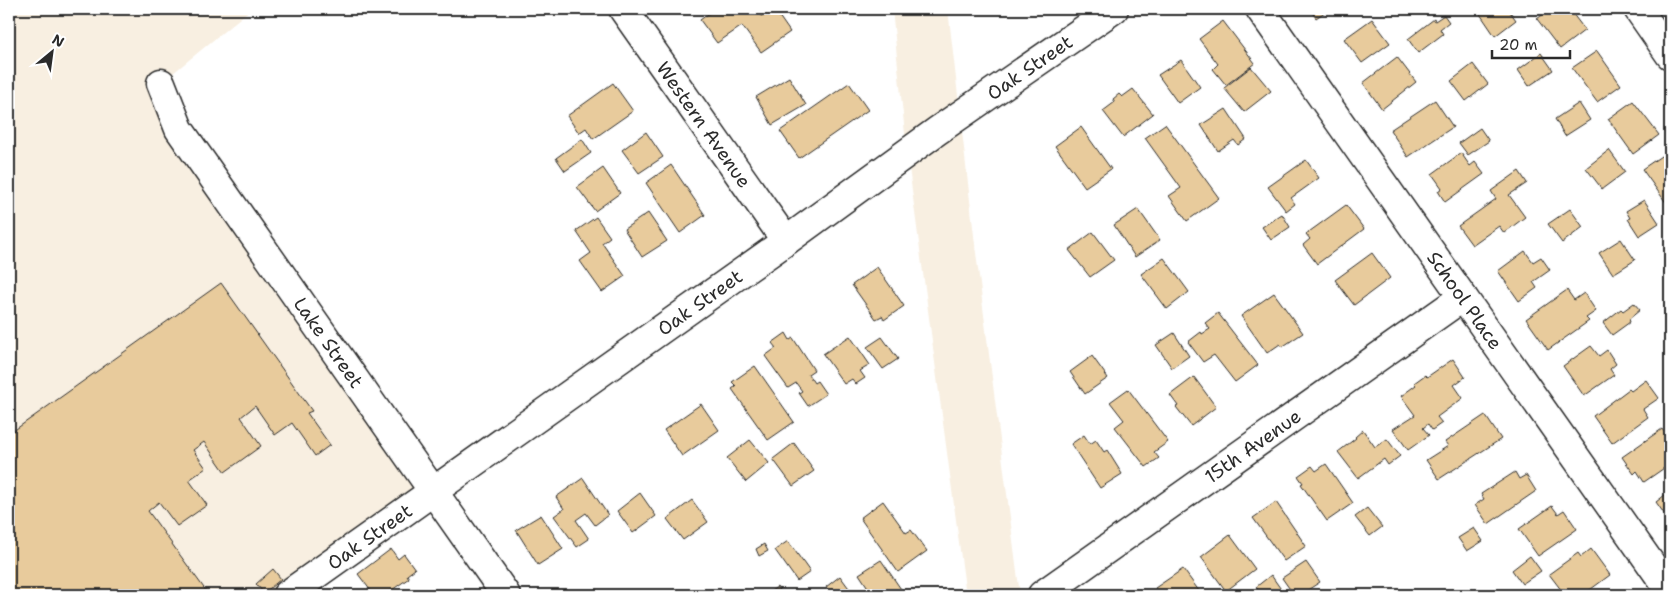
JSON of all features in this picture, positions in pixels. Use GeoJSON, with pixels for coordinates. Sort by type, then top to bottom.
{"type":"FeatureCollection","features":[{"type":"Feature","properties":{"kind":"street","name":"Western Avenue"},"geometry":{"type":"LineString","coordinates":[[623,9],[786,241]]}},
{"type":"Feature","properties":{"kind":"street","name":"Oak Street"},"geometry":{"type":"LineString","coordinates":[[287,595],[432,490],[786,241],[937,131],[1114,9]]}},
{"type":"Feature","properties":{"kind":"street","name":"School Place"},"geometry":{"type":"LineString","coordinates":[[1260,9],[1670,591]]}},
{"type":"Feature","properties":{"kind":"street"},"geometry":{"type":"LineString","coordinates":[[1638,9],[1670,55]]}},
{"type":"Feature","properties":{"kind":"street","name":"Lake Street"},"geometry":{"type":"LineString","coordinates":[[160,83],[179,129],[506,595]]}},
{"type":"Feature","properties":{"kind":"street","name":"15th Avenue"},"geometry":{"type":"LineString","coordinates":[[1042,595],[1464,297]]}},
{"type":"Feature","properties":{"kind":"shaded area"},"geometry":{"type":"Polygon","coordinates":[[[9,9],[251,9],[161,83],[432,490],[287,595],[9,595],[9,9]]]}},
{"type":"Feature","properties":{"kind":"shaded area"},"geometry":{"type":"Polygon","coordinates":[[[892,9],[948,9],[976,253],[1020,595],[966,595],[907,153],[892,9]]]}},
{"type":"Feature","properties":{"kind":"building"},"geometry":{"type":"Polygon","coordinates":[[[715,9],[755,9],[761,16],[774,9],[790,32],[761,52],[742,26],[717,43],[700,20],[715,9]]]}},
{"type":"Feature","properties":{"kind":"building"},"geometry":{"type":"Polygon","coordinates":[[[1309,9],[1329,9],[1316,18],[1309,9]]]}},
{"type":"Feature","properties":{"kind":"building"},"geometry":{"type":"Polygon","coordinates":[[[1481,9],[1508,9],[1516,20],[1495,36],[1478,11],[1481,9]]]}},
{"type":"Feature","properties":{"kind":"building"},"geometry":{"type":"Polygon","coordinates":[[[1550,9],[1569,9],[1585,30],[1560,49],[1537,19],[1550,9]]]}},
{"type":"Feature","properties":{"kind":"building"},"geometry":{"type":"Polygon","coordinates":[[[1444,15],[1449,22],[1440,29],[1443,34],[1418,53],[1408,39],[1434,19],[1435,21],[1444,15]]]}},
{"type":"Feature","properties":{"kind":"building"},"geometry":{"type":"Polygon","coordinates":[[[1372,19],[1390,43],[1362,63],[1344,39],[1372,19]]]}},
{"type":"Feature","properties":{"kind":"building"},"geometry":{"type":"Polygon","coordinates":[[[1223,21],[1255,63],[1226,85],[1213,69],[1218,64],[1199,39],[1223,21]]]}},
{"type":"Feature","properties":{"kind":"building"},"geometry":{"type":"Polygon","coordinates":[[[1597,51],[1621,85],[1597,102],[1572,68],[1597,51]]]}},
{"type":"Feature","properties":{"kind":"building"},"geometry":{"type":"Polygon","coordinates":[[[1541,53],[1553,70],[1529,86],[1518,70],[1541,53]]]}},
{"type":"Feature","properties":{"kind":"building"},"geometry":{"type":"Polygon","coordinates":[[[1397,57],[1416,82],[1382,109],[1363,83],[1397,57]]]}},
{"type":"Feature","properties":{"kind":"building"},"geometry":{"type":"Polygon","coordinates":[[[1181,60],[1200,87],[1178,103],[1158,75],[1181,60]]]}},
{"type":"Feature","properties":{"kind":"building"},"geometry":{"type":"Polygon","coordinates":[[[1473,64],[1488,84],[1466,101],[1451,81],[1473,64]]]}},
{"type":"Feature","properties":{"kind":"building"},"geometry":{"type":"Polygon","coordinates":[[[1251,67],[1271,91],[1244,112],[1224,88],[1251,67]]]}},
{"type":"Feature","properties":{"kind":"building"},"geometry":{"type":"Polygon","coordinates":[[[789,77],[806,105],[772,125],[756,97],[789,77]]]}},
{"type":"Feature","properties":{"kind":"building"},"geometry":{"type":"Polygon","coordinates":[[[613,83],[633,111],[593,139],[586,128],[579,133],[567,116],[613,83]]]}},
{"type":"Feature","properties":{"kind":"building"},"geometry":{"type":"Polygon","coordinates":[[[849,83],[868,110],[799,158],[780,131],[849,83]]]}},
{"type":"Feature","properties":{"kind":"building"},"geometry":{"type":"Polygon","coordinates":[[[1133,89],[1153,114],[1123,137],[1103,111],[1115,102],[1113,99],[1119,94],[1122,97],[1133,89]]]}},
{"type":"Feature","properties":{"kind":"building"},"geometry":{"type":"Polygon","coordinates":[[[1435,100],[1453,127],[1408,157],[1390,130],[1435,100]]]}},
{"type":"Feature","properties":{"kind":"building"},"geometry":{"type":"Polygon","coordinates":[[[1633,101],[1659,135],[1633,154],[1608,119],[1633,101]]]}},
{"type":"Feature","properties":{"kind":"building"},"geometry":{"type":"Polygon","coordinates":[[[1579,103],[1590,120],[1565,136],[1555,119],[1579,103]]]}},
{"type":"Feature","properties":{"kind":"building"},"geometry":{"type":"Polygon","coordinates":[[[1226,109],[1246,139],[1238,145],[1234,140],[1218,151],[1201,125],[1226,109]]]}},
{"type":"Feature","properties":{"kind":"building"},"geometry":{"type":"Polygon","coordinates":[[[1165,124],[1219,198],[1187,221],[1169,196],[1181,188],[1145,138],[1165,124]]]}},
{"type":"Feature","properties":{"kind":"building"},"geometry":{"type":"Polygon","coordinates":[[[1081,127],[1111,169],[1085,187],[1055,146],[1081,127]]]}},
{"type":"Feature","properties":{"kind":"building"},"geometry":{"type":"Polygon","coordinates":[[[1480,128],[1489,141],[1468,155],[1459,143],[1480,128]]]}},
{"type":"Feature","properties":{"kind":"building"},"geometry":{"type":"Polygon","coordinates":[[[646,132],[663,157],[639,173],[622,150],[646,132]]]}},
{"type":"Feature","properties":{"kind":"building"},"geometry":{"type":"Polygon","coordinates":[[[582,139],[591,153],[565,171],[556,158],[582,139]]]}},
{"type":"Feature","properties":{"kind":"building"},"geometry":{"type":"Polygon","coordinates":[[[1609,150],[1625,172],[1602,189],[1586,168],[1609,150]]]}},
{"type":"Feature","properties":{"kind":"building"},"geometry":{"type":"Polygon","coordinates":[[[1670,150],[1670,202],[1667,204],[1642,169],[1670,150]]]}},
{"type":"Feature","properties":{"kind":"building"},"geometry":{"type":"Polygon","coordinates":[[[1461,153],[1470,166],[1475,162],[1484,174],[1445,202],[1438,191],[1442,188],[1432,174],[1461,153]]]}},
{"type":"Feature","properties":{"kind":"building"},"geometry":{"type":"Polygon","coordinates":[[[1306,160],[1319,178],[1291,198],[1295,204],[1286,211],[1268,187],[1306,160]]]}},
{"type":"Feature","properties":{"kind":"building"},"geometry":{"type":"Polygon","coordinates":[[[671,165],[705,215],[680,233],[646,183],[671,165]]]}},
{"type":"Feature","properties":{"kind":"building"},"geometry":{"type":"Polygon","coordinates":[[[603,168],[620,193],[595,211],[577,187],[603,168]]]}},
{"type":"Feature","properties":{"kind":"building"},"geometry":{"type":"Polygon","coordinates":[[[1519,171],[1527,183],[1509,195],[1525,217],[1504,233],[1499,226],[1472,245],[1458,226],[1496,199],[1491,191],[1519,171]]]}},
{"type":"Feature","properties":{"kind":"building"},"geometry":{"type":"Polygon","coordinates":[[[1644,200],[1659,223],[1639,236],[1628,219],[1630,218],[1626,211],[1644,200]]]}},
{"type":"Feature","properties":{"kind":"building"},"geometry":{"type":"Polygon","coordinates":[[[1346,205],[1364,229],[1317,264],[1303,245],[1310,239],[1306,234],[1346,205]]]}},
{"type":"Feature","properties":{"kind":"building"},"geometry":{"type":"Polygon","coordinates":[[[1138,209],[1160,240],[1135,257],[1114,225],[1138,209]]]}},
{"type":"Feature","properties":{"kind":"building"},"geometry":{"type":"Polygon","coordinates":[[[1570,209],[1583,227],[1562,243],[1548,224],[1570,209]]]}},
{"type":"Feature","properties":{"kind":"building"},"geometry":{"type":"Polygon","coordinates":[[[648,213],[667,241],[642,257],[624,229],[648,213]]]}},
{"type":"Feature","properties":{"kind":"building"},"geometry":{"type":"Polygon","coordinates":[[[1282,214],[1290,227],[1271,240],[1262,227],[1282,214]]]}},
{"type":"Feature","properties":{"kind":"building"},"geometry":{"type":"Polygon","coordinates":[[[596,217],[610,237],[602,243],[625,276],[602,292],[580,261],[591,253],[576,231],[596,217]]]}},
{"type":"Feature","properties":{"kind":"building"},"geometry":{"type":"Polygon","coordinates":[[[1093,232],[1114,260],[1090,277],[1069,250],[1093,232]]]}},
{"type":"Feature","properties":{"kind":"building"},"geometry":{"type":"Polygon","coordinates":[[[1621,239],[1635,260],[1613,274],[1599,253],[1621,239]]]}},
{"type":"Feature","properties":{"kind":"building"},"geometry":{"type":"Polygon","coordinates":[[[1525,251],[1533,262],[1541,257],[1550,270],[1533,282],[1537,288],[1519,301],[1498,271],[1525,251]]]}},
{"type":"Feature","properties":{"kind":"building"},"geometry":{"type":"Polygon","coordinates":[[[1372,253],[1390,278],[1354,305],[1335,280],[1372,253]]]}},
{"type":"Feature","properties":{"kind":"building"},"geometry":{"type":"Polygon","coordinates":[[[1164,258],[1189,292],[1167,309],[1141,274],[1164,258]]]}},
{"type":"Feature","properties":{"kind":"building"},"geometry":{"type":"Polygon","coordinates":[[[877,267],[904,306],[884,320],[882,316],[876,319],[852,285],[877,267]]]}},
{"type":"Feature","properties":{"kind":"building"},"geometry":{"type":"Polygon","coordinates":[[[1670,269],[1670,282],[1664,273],[1670,269]]]}},
{"type":"Feature","properties":{"kind":"building"},"geometry":{"type":"Polygon","coordinates":[[[221,283],[312,411],[307,413],[330,445],[315,456],[292,423],[275,435],[255,406],[241,417],[261,446],[225,472],[204,442],[193,450],[206,468],[189,480],[207,505],[177,526],[159,502],[148,511],[209,595],[9,595],[9,434],[221,283]]]}},
{"type":"Feature","properties":{"kind":"building"},"geometry":{"type":"Polygon","coordinates":[[[1567,290],[1574,300],[1584,293],[1596,311],[1586,318],[1589,321],[1548,350],[1526,319],[1567,290]]]}},
{"type":"Feature","properties":{"kind":"building"},"geometry":{"type":"Polygon","coordinates":[[[9,291],[12,291],[13,341],[9,341],[9,291]]]}},
{"type":"Feature","properties":{"kind":"building"},"geometry":{"type":"Polygon","coordinates":[[[1274,293],[1303,333],[1282,347],[1280,344],[1267,353],[1241,316],[1274,293]]]}},
{"type":"Feature","properties":{"kind":"building"},"geometry":{"type":"Polygon","coordinates":[[[1634,303],[1640,310],[1629,319],[1630,322],[1612,335],[1603,323],[1621,309],[1623,311],[1634,303]]]}},
{"type":"Feature","properties":{"kind":"building"},"geometry":{"type":"Polygon","coordinates":[[[1218,313],[1258,365],[1235,382],[1214,355],[1203,362],[1188,342],[1201,332],[1202,334],[1210,329],[1205,323],[1218,313]]]}},
{"type":"Feature","properties":{"kind":"building"},"geometry":{"type":"Polygon","coordinates":[[[786,333],[790,340],[793,338],[814,370],[808,374],[814,383],[817,381],[826,394],[808,406],[799,393],[802,391],[796,383],[788,388],[765,356],[776,348],[772,343],[786,333]]]}},
{"type":"Feature","properties":{"kind":"building"},"geometry":{"type":"Polygon","coordinates":[[[1174,333],[1189,356],[1172,368],[1156,345],[1174,333]]]}},
{"type":"Feature","properties":{"kind":"building"},"geometry":{"type":"Polygon","coordinates":[[[850,336],[870,365],[860,371],[865,378],[856,384],[852,379],[844,384],[823,354],[850,336]]]}},
{"type":"Feature","properties":{"kind":"building"},"geometry":{"type":"Polygon","coordinates":[[[882,337],[898,359],[883,369],[867,347],[882,337]]]}},
{"type":"Feature","properties":{"kind":"building"},"geometry":{"type":"Polygon","coordinates":[[[1591,346],[1599,356],[1607,350],[1616,364],[1610,369],[1614,375],[1584,396],[1563,366],[1591,346]]]}},
{"type":"Feature","properties":{"kind":"building"},"geometry":{"type":"Polygon","coordinates":[[[1092,356],[1108,378],[1085,394],[1070,372],[1092,356]]]}},
{"type":"Feature","properties":{"kind":"building"},"geometry":{"type":"Polygon","coordinates":[[[1453,359],[1465,377],[1454,385],[1463,398],[1437,417],[1442,423],[1432,430],[1428,424],[1423,428],[1429,435],[1408,450],[1393,429],[1415,415],[1401,396],[1416,385],[1414,383],[1425,375],[1427,377],[1453,359]]]}},
{"type":"Feature","properties":{"kind":"building"},"geometry":{"type":"Polygon","coordinates":[[[755,366],[794,422],[768,440],[732,389],[736,386],[732,382],[755,366]]]}},
{"type":"Feature","properties":{"kind":"building"},"geometry":{"type":"Polygon","coordinates":[[[1194,377],[1216,407],[1191,426],[1176,407],[1178,406],[1170,395],[1194,377]]]}},
{"type":"Feature","properties":{"kind":"building"},"geometry":{"type":"Polygon","coordinates":[[[1646,380],[1659,398],[1643,409],[1648,417],[1612,443],[1593,416],[1629,389],[1631,391],[1646,380]]]}},
{"type":"Feature","properties":{"kind":"building"},"geometry":{"type":"Polygon","coordinates":[[[1128,389],[1168,442],[1154,452],[1159,458],[1146,467],[1115,427],[1124,420],[1110,402],[1128,389]]]}},
{"type":"Feature","properties":{"kind":"building"},"geometry":{"type":"Polygon","coordinates":[[[701,404],[719,430],[682,456],[664,430],[701,404]]]}},
{"type":"Feature","properties":{"kind":"building"},"geometry":{"type":"Polygon","coordinates":[[[1485,415],[1501,439],[1439,479],[1426,460],[1448,446],[1445,442],[1485,415]]]}},
{"type":"Feature","properties":{"kind":"building"},"geometry":{"type":"Polygon","coordinates":[[[1662,429],[1670,440],[1670,464],[1644,482],[1637,471],[1634,474],[1622,457],[1662,429]]]}},
{"type":"Feature","properties":{"kind":"building"},"geometry":{"type":"Polygon","coordinates":[[[1363,430],[1375,447],[1387,439],[1400,456],[1388,465],[1384,459],[1358,478],[1338,452],[1363,430]]]}},
{"type":"Feature","properties":{"kind":"building"},"geometry":{"type":"Polygon","coordinates":[[[1084,435],[1090,444],[1096,440],[1104,452],[1107,450],[1122,474],[1100,488],[1071,444],[1084,435]]]}},
{"type":"Feature","properties":{"kind":"building"},"geometry":{"type":"Polygon","coordinates":[[[750,440],[769,463],[746,482],[727,458],[750,440]]]}},
{"type":"Feature","properties":{"kind":"building"},"geometry":{"type":"Polygon","coordinates":[[[794,443],[814,471],[793,486],[773,459],[794,443]]]}},
{"type":"Feature","properties":{"kind":"building"},"geometry":{"type":"Polygon","coordinates":[[[1326,464],[1353,503],[1327,521],[1301,484],[1303,483],[1298,476],[1312,466],[1316,471],[1326,464]]]}},
{"type":"Feature","properties":{"kind":"building"},"geometry":{"type":"Polygon","coordinates":[[[1515,472],[1519,479],[1526,475],[1536,491],[1488,524],[1475,505],[1484,499],[1481,494],[1515,472]]]}},
{"type":"Feature","properties":{"kind":"building"},"geometry":{"type":"Polygon","coordinates":[[[583,478],[608,515],[595,525],[586,513],[576,520],[589,539],[577,547],[554,516],[564,509],[556,497],[583,478]]]}},
{"type":"Feature","properties":{"kind":"building"},"geometry":{"type":"Polygon","coordinates":[[[1670,491],[1670,522],[1656,502],[1670,491]]]}},
{"type":"Feature","properties":{"kind":"building"},"geometry":{"type":"Polygon","coordinates":[[[640,493],[656,516],[633,533],[617,511],[640,493]]]}},
{"type":"Feature","properties":{"kind":"building"},"geometry":{"type":"Polygon","coordinates":[[[692,500],[708,522],[683,540],[667,519],[692,500]]]}},
{"type":"Feature","properties":{"kind":"building"},"geometry":{"type":"Polygon","coordinates":[[[883,501],[906,533],[911,530],[927,551],[898,572],[860,518],[883,501]]]}},
{"type":"Feature","properties":{"kind":"building"},"geometry":{"type":"Polygon","coordinates":[[[1276,502],[1306,546],[1284,561],[1253,518],[1276,502]]]}},
{"type":"Feature","properties":{"kind":"building"},"geometry":{"type":"Polygon","coordinates":[[[1552,506],[1558,514],[1564,510],[1577,529],[1538,556],[1519,529],[1552,506]]]}},
{"type":"Feature","properties":{"kind":"building"},"geometry":{"type":"Polygon","coordinates":[[[1367,508],[1382,527],[1370,536],[1355,517],[1367,508]]]}},
{"type":"Feature","properties":{"kind":"building"},"geometry":{"type":"Polygon","coordinates":[[[541,515],[563,549],[538,565],[516,530],[541,515]]]}},
{"type":"Feature","properties":{"kind":"building"},"geometry":{"type":"Polygon","coordinates":[[[1474,528],[1483,541],[1467,551],[1458,538],[1474,528]]]}},
{"type":"Feature","properties":{"kind":"building"},"geometry":{"type":"Polygon","coordinates":[[[1230,535],[1255,569],[1226,591],[1201,557],[1230,535]]]}},
{"type":"Feature","properties":{"kind":"building"},"geometry":{"type":"Polygon","coordinates":[[[788,541],[810,572],[797,581],[775,550],[788,541]]]}},
{"type":"Feature","properties":{"kind":"building"},"geometry":{"type":"Polygon","coordinates":[[[764,544],[768,551],[759,556],[756,549],[764,544]]]}},
{"type":"Feature","properties":{"kind":"building"},"geometry":{"type":"Polygon","coordinates":[[[391,549],[398,559],[404,554],[415,569],[407,575],[409,578],[385,595],[374,595],[358,574],[391,549]]]}},
{"type":"Feature","properties":{"kind":"building"},"geometry":{"type":"Polygon","coordinates":[[[1591,549],[1610,575],[1583,595],[1565,595],[1549,574],[1578,553],[1581,557],[1591,549]]]}},
{"type":"Feature","properties":{"kind":"building"},"geometry":{"type":"Polygon","coordinates":[[[1530,556],[1541,571],[1522,584],[1512,570],[1530,556]]]}},
{"type":"Feature","properties":{"kind":"building"},"geometry":{"type":"Polygon","coordinates":[[[881,560],[905,595],[873,595],[859,574],[881,560]]]}},
{"type":"Feature","properties":{"kind":"building"},"geometry":{"type":"Polygon","coordinates":[[[1306,562],[1320,582],[1300,595],[1294,595],[1282,578],[1306,562]]]}},
{"type":"Feature","properties":{"kind":"building"},"geometry":{"type":"Polygon","coordinates":[[[273,569],[281,579],[264,593],[256,584],[273,569]]]}},
{"type":"Feature","properties":{"kind":"building"},"geometry":{"type":"Polygon","coordinates":[[[1183,569],[1202,595],[1160,595],[1155,588],[1183,569]]]}},
{"type":"Feature","properties":{"kind":"building"},"geometry":{"type":"Polygon","coordinates":[[[1271,575],[1285,595],[1262,595],[1256,587],[1271,575]]]}},
{"type":"Feature","properties":{"kind":"building"},"geometry":{"type":"Polygon","coordinates":[[[840,576],[854,595],[829,595],[831,594],[826,587],[840,576]]]}},
{"type":"Feature","properties":{"kind":"building"},"geometry":{"type":"Polygon","coordinates":[[[777,587],[782,595],[765,595],[777,587]]]}}]}
